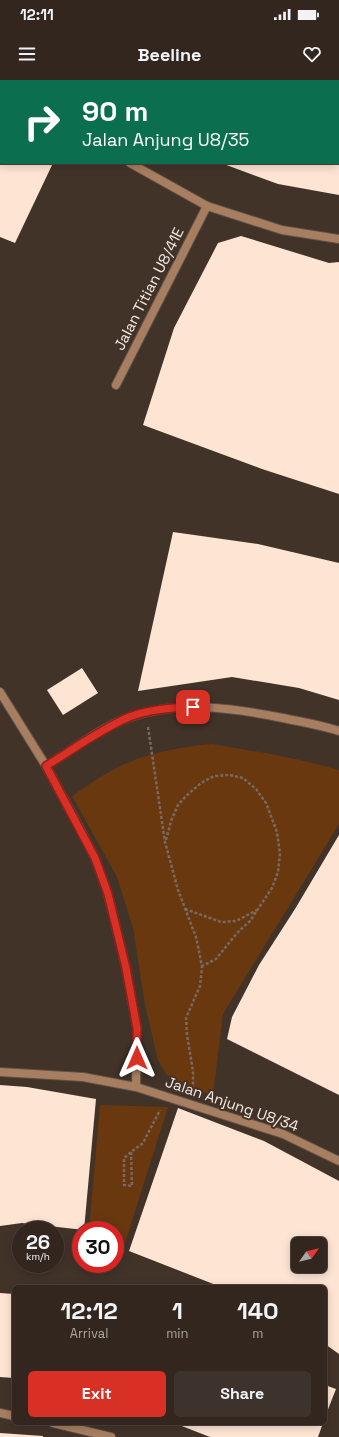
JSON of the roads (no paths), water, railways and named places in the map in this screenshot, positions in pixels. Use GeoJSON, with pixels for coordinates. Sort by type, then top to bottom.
{"type":"FeatureCollection","features":[{"type":"Feature","properties":{"kind":"street"},"geometry":{"type":"LineString","coordinates":[[132,164],[207,206],[282,230],[339,239]]}},
{"type":"Feature","properties":{"kind":"street","name":"Jalan Titian U8/41E"},"geometry":{"type":"LineString","coordinates":[[116,385],[207,206]]}},
{"type":"Feature","properties":{"kind":"street"},"geometry":{"type":"LineString","coordinates":[[0,692],[46,766],[95,858],[112,907],[126,968],[137,1028],[136,1087]]}},
{"type":"Feature","properties":{"kind":"street"},"geometry":{"type":"LineString","coordinates":[[46,766],[129,717],[163,709],[193,707],[229,709],[271,716],[339,731]]}},
{"type":"Feature","properties":{"kind":"street","name":"Jalan Anjung U8/34"},"geometry":{"type":"LineString","coordinates":[[0,1072],[83,1077],[136,1087],[283,1134],[339,1161]]}},
{"type":"Feature","properties":{"kind":"street"},"geometry":{"type":"LineString","coordinates":[[0,1413],[12,1416]]}},
{"type":"Feature","properties":{"kind":"street"},"geometry":{"type":"LineString","coordinates":[[59,1425],[84,1434],[110,1437]]}}]}
